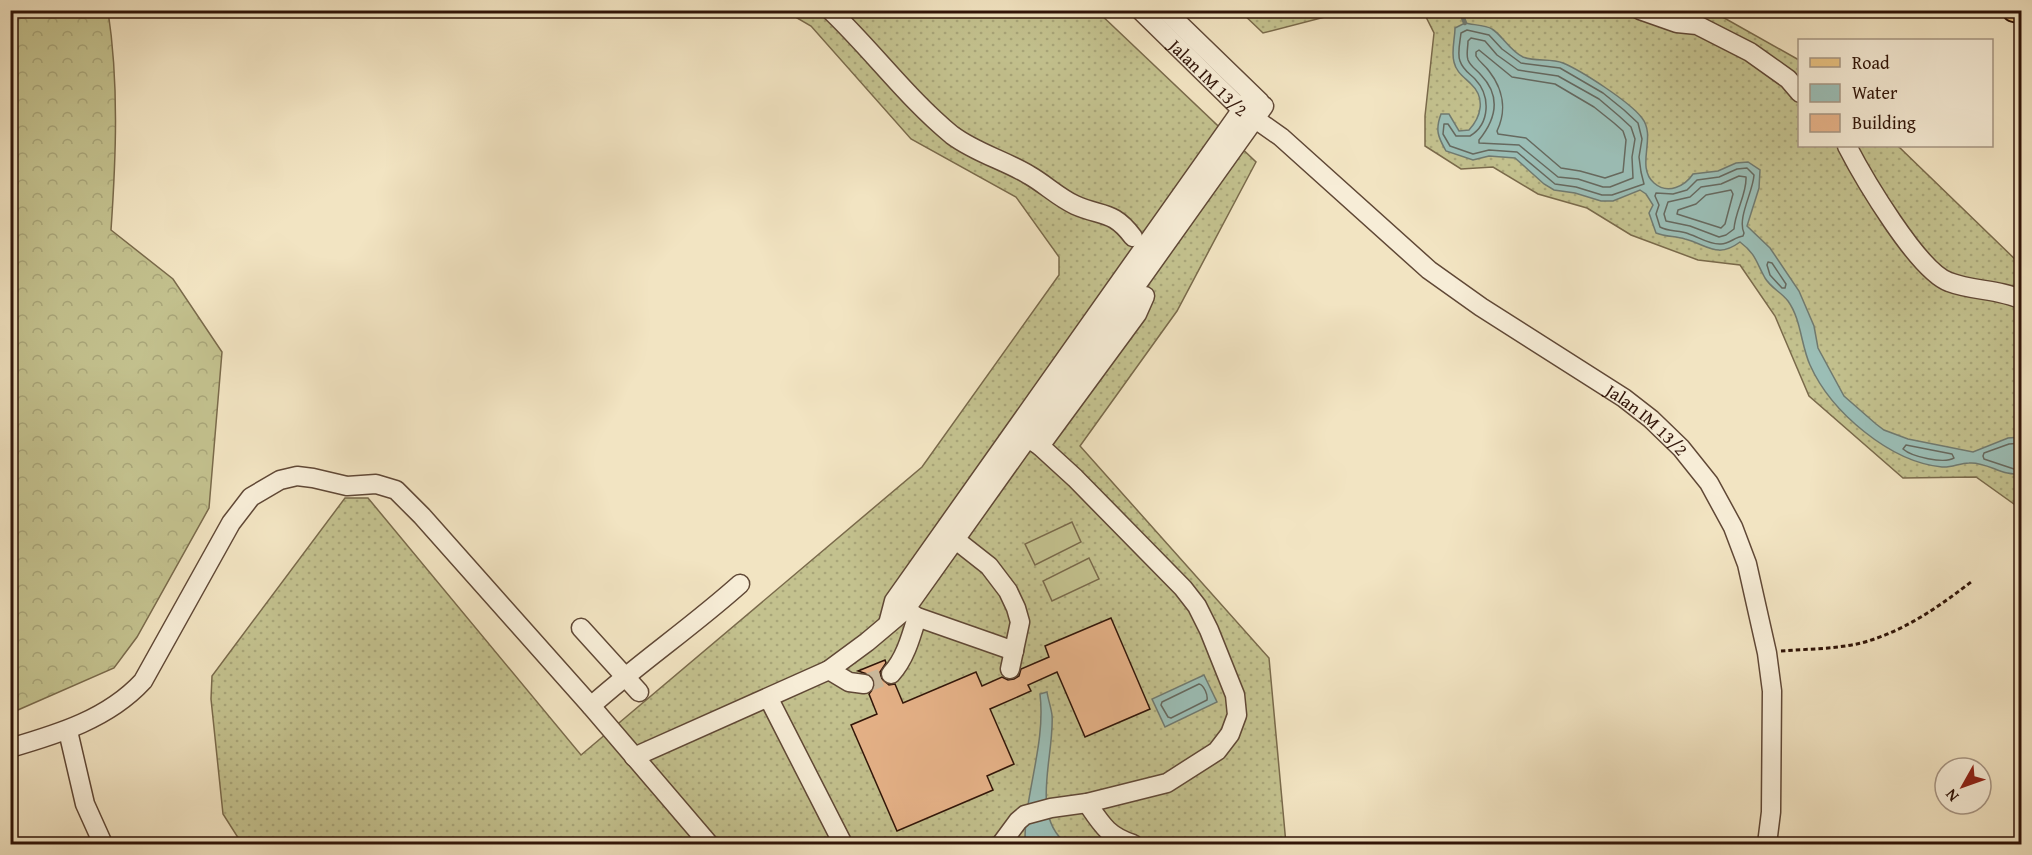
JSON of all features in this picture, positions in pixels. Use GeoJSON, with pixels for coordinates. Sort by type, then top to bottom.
{"type":"FeatureCollection","features":[{"type":"Feature","properties":{"kind":"main road"},"geometry":{"type":"LineString","coordinates":[[2014,10],[2022,12]]}},
{"type":"Feature","properties":{"kind":"street"},"geometry":{"type":"LineString","coordinates":[[830,10],[851,30],[902,88],[952,135],[980,154],[1029,175],[1054,194],[1076,206],[1116,219],[1133,237]]}},
{"type":"Feature","properties":{"kind":"street","name":"Jalan IM 13/2"},"geometry":{"type":"LineString","coordinates":[[1140,10],[1253,108]]}},
{"type":"Feature","properties":{"kind":"street","name":"Jalan IM 13/2"},"geometry":{"type":"LineString","coordinates":[[1165,10],[1281,137],[1429,270],[1481,307],[1624,398],[1651,419],[1681,448],[1709,483],[1733,527],[1748,564],[1767,652],[1772,703],[1771,812],[1767,844]]}},
{"type":"Feature","properties":{"kind":"street"},"geometry":{"type":"LineString","coordinates":[[1640,10],[1677,23],[1697,25],[1750,52],[1788,79],[1798,91]]}},
{"type":"Feature","properties":{"kind":"street"},"geometry":{"type":"LineString","coordinates":[[634,757],[769,699],[829,670],[905,609],[949,536],[1253,108]]}},
{"type":"Feature","properties":{"kind":"street"},"geometry":{"type":"LineString","coordinates":[[1848,147],[1864,178],[1908,242],[1935,274],[1948,282],[2022,300]]}},
{"type":"Feature","properties":{"kind":"street"},"geometry":{"type":"LineString","coordinates":[[1001,463],[1034,442],[1137,314],[1145,296]]}},
{"type":"Feature","properties":{"kind":"street"},"geometry":{"type":"LineString","coordinates":[[1034,442],[1073,362]]}},
{"type":"Feature","properties":{"kind":"street"},"geometry":{"type":"LineString","coordinates":[[1001,844],[1018,820],[1025,815],[1051,808],[1087,803],[1167,783],[1217,751],[1230,734],[1236,715],[1235,695],[1197,606],[1183,588],[1075,478],[1034,442]]}},
{"type":"Feature","properties":{"kind":"street"},"geometry":{"type":"LineString","coordinates":[[10,748],[68,731],[129,696],[142,681],[231,523],[251,497],[280,480],[297,476],[347,486],[376,484],[396,490],[422,516],[591,706],[709,844]]}},
{"type":"Feature","properties":{"kind":"street"},"geometry":{"type":"LineString","coordinates":[[905,609],[1012,660],[1020,622],[1008,591],[989,566],[949,536]]}},
{"type":"Feature","properties":{"kind":"street"},"geometry":{"type":"LineString","coordinates":[[591,706],[625,676],[694,624],[740,584]]}},
{"type":"Feature","properties":{"kind":"street"},"geometry":{"type":"LineString","coordinates":[[891,674],[898,666],[911,637],[905,609]]}},
{"type":"Feature","properties":{"kind":"street"},"geometry":{"type":"LineString","coordinates":[[581,628],[639,692]]}},
{"type":"Feature","properties":{"kind":"street"},"geometry":{"type":"LineString","coordinates":[[829,670],[849,682],[864,684]]}},
{"type":"Feature","properties":{"kind":"street"},"geometry":{"type":"LineString","coordinates":[[769,699],[843,844]]}},
{"type":"Feature","properties":{"kind":"street"},"geometry":{"type":"LineString","coordinates":[[68,731],[85,804],[103,844]]}},
{"type":"Feature","properties":{"kind":"street"},"geometry":{"type":"LineString","coordinates":[[1087,803],[1104,829],[1117,839],[1133,844]]}},
{"type":"Feature","properties":{"kind":"path"},"geometry":{"type":"LineString","coordinates":[[1767,652],[1859,643],[1881,636],[1927,615],[1971,582]]}},
{"type":"Feature","properties":{"kind":"green space"},"geometry":{"type":"Polygon","coordinates":[[[11,10],[108,11],[114,65],[116,120],[111,230],[173,279],[222,352],[209,508],[137,637],[114,668],[11,713],[11,10]]]}},
{"type":"Feature","properties":{"kind":"green space"},"geometry":{"type":"Polygon","coordinates":[[[785,11],[1097,11],[1256,162],[1177,311],[1080,446],[1269,658],[1286,844],[242,844],[223,814],[211,699],[212,676],[345,498],[368,498],[581,755],[922,467],[1059,275],[1059,257],[1016,197],[911,139],[811,26],[785,11]]]}},
{"type":"Feature","properties":{"kind":"green space"},"geometry":{"type":"Polygon","coordinates":[[[1240,11],[1348,11],[1263,33],[1240,11]]]}},
{"type":"Feature","properties":{"kind":"green space"},"geometry":{"type":"Polygon","coordinates":[[[1423,11],[1703,11],[1719,15],[1798,59],[1798,147],[1899,147],[2021,265],[2021,509],[1976,477],[1903,478],[1809,396],[1775,316],[1740,265],[1698,260],[1631,235],[1587,208],[1538,194],[1493,167],[1461,169],[1425,146],[1425,116],[1434,33],[1423,11]]]}},
{"type":"Feature","properties":{"kind":"green space"},"geometry":{"type":"Polygon","coordinates":[[[1072,522],[1081,542],[1035,565],[1025,544],[1072,522]]]}},
{"type":"Feature","properties":{"kind":"green space"},"geometry":{"type":"Polygon","coordinates":[[[1089,558],[1099,579],[1052,601],[1043,581],[1089,558]]]}},
{"type":"Feature","properties":{"kind":"water"},"geometry":{"type":"Polygon","coordinates":[[[1465,23],[1492,29],[1523,57],[1558,62],[1571,67],[1636,111],[1642,118],[1648,134],[1646,168],[1649,176],[1659,187],[1676,188],[1693,174],[1718,171],[1736,163],[1748,162],[1760,170],[1759,188],[1747,226],[1770,248],[1799,291],[1814,326],[1818,348],[1844,396],[1884,430],[1908,439],[1973,452],[2008,438],[2021,437],[2021,473],[2008,473],[1976,463],[1942,467],[1922,463],[1902,456],[1864,432],[1847,417],[1820,383],[1807,357],[1792,308],[1788,301],[1767,281],[1753,254],[1740,242],[1725,250],[1719,250],[1656,233],[1649,213],[1653,205],[1646,194],[1640,190],[1613,201],[1601,201],[1575,193],[1554,190],[1515,158],[1489,156],[1473,160],[1446,151],[1438,133],[1441,114],[1449,114],[1459,131],[1469,130],[1480,107],[1476,89],[1458,72],[1453,58],[1455,28],[1465,23]]]}},
{"type":"Feature","properties":{"kind":"water"},"geometry":{"type":"Polygon","coordinates":[[[1204,675],[1217,702],[1165,727],[1152,699],[1204,675]]]}},
{"type":"Feature","properties":{"kind":"water"},"geometry":{"type":"Polygon","coordinates":[[[1047,692],[1052,715],[1052,731],[1046,801],[1049,818],[1056,832],[1067,844],[1025,844],[1028,807],[1040,732],[1040,694],[1047,692]]]}},
{"type":"Feature","properties":{"kind":"building"},"geometry":{"type":"Polygon","coordinates":[[[1111,618],[1150,709],[1085,737],[1057,672],[1028,685],[1031,691],[990,709],[1014,764],[987,776],[993,790],[897,831],[851,725],[877,714],[869,694],[875,686],[874,679],[858,671],[885,660],[886,663],[880,672],[881,678],[889,685],[895,684],[903,703],[976,672],[982,686],[1002,677],[1008,680],[1014,679],[1019,676],[1021,669],[1049,657],[1045,646],[1111,618]]]}},
{"type":"Feature","properties":{"kind":"waterway"},"geometry":{"type":"LineString","coordinates":[[1460,10],[1465,23]]}},
{"type":"Feature","properties":{"kind":"tunnel"},"geometry":{"type":"LineString","coordinates":[[864,684],[891,674]]}}]}
